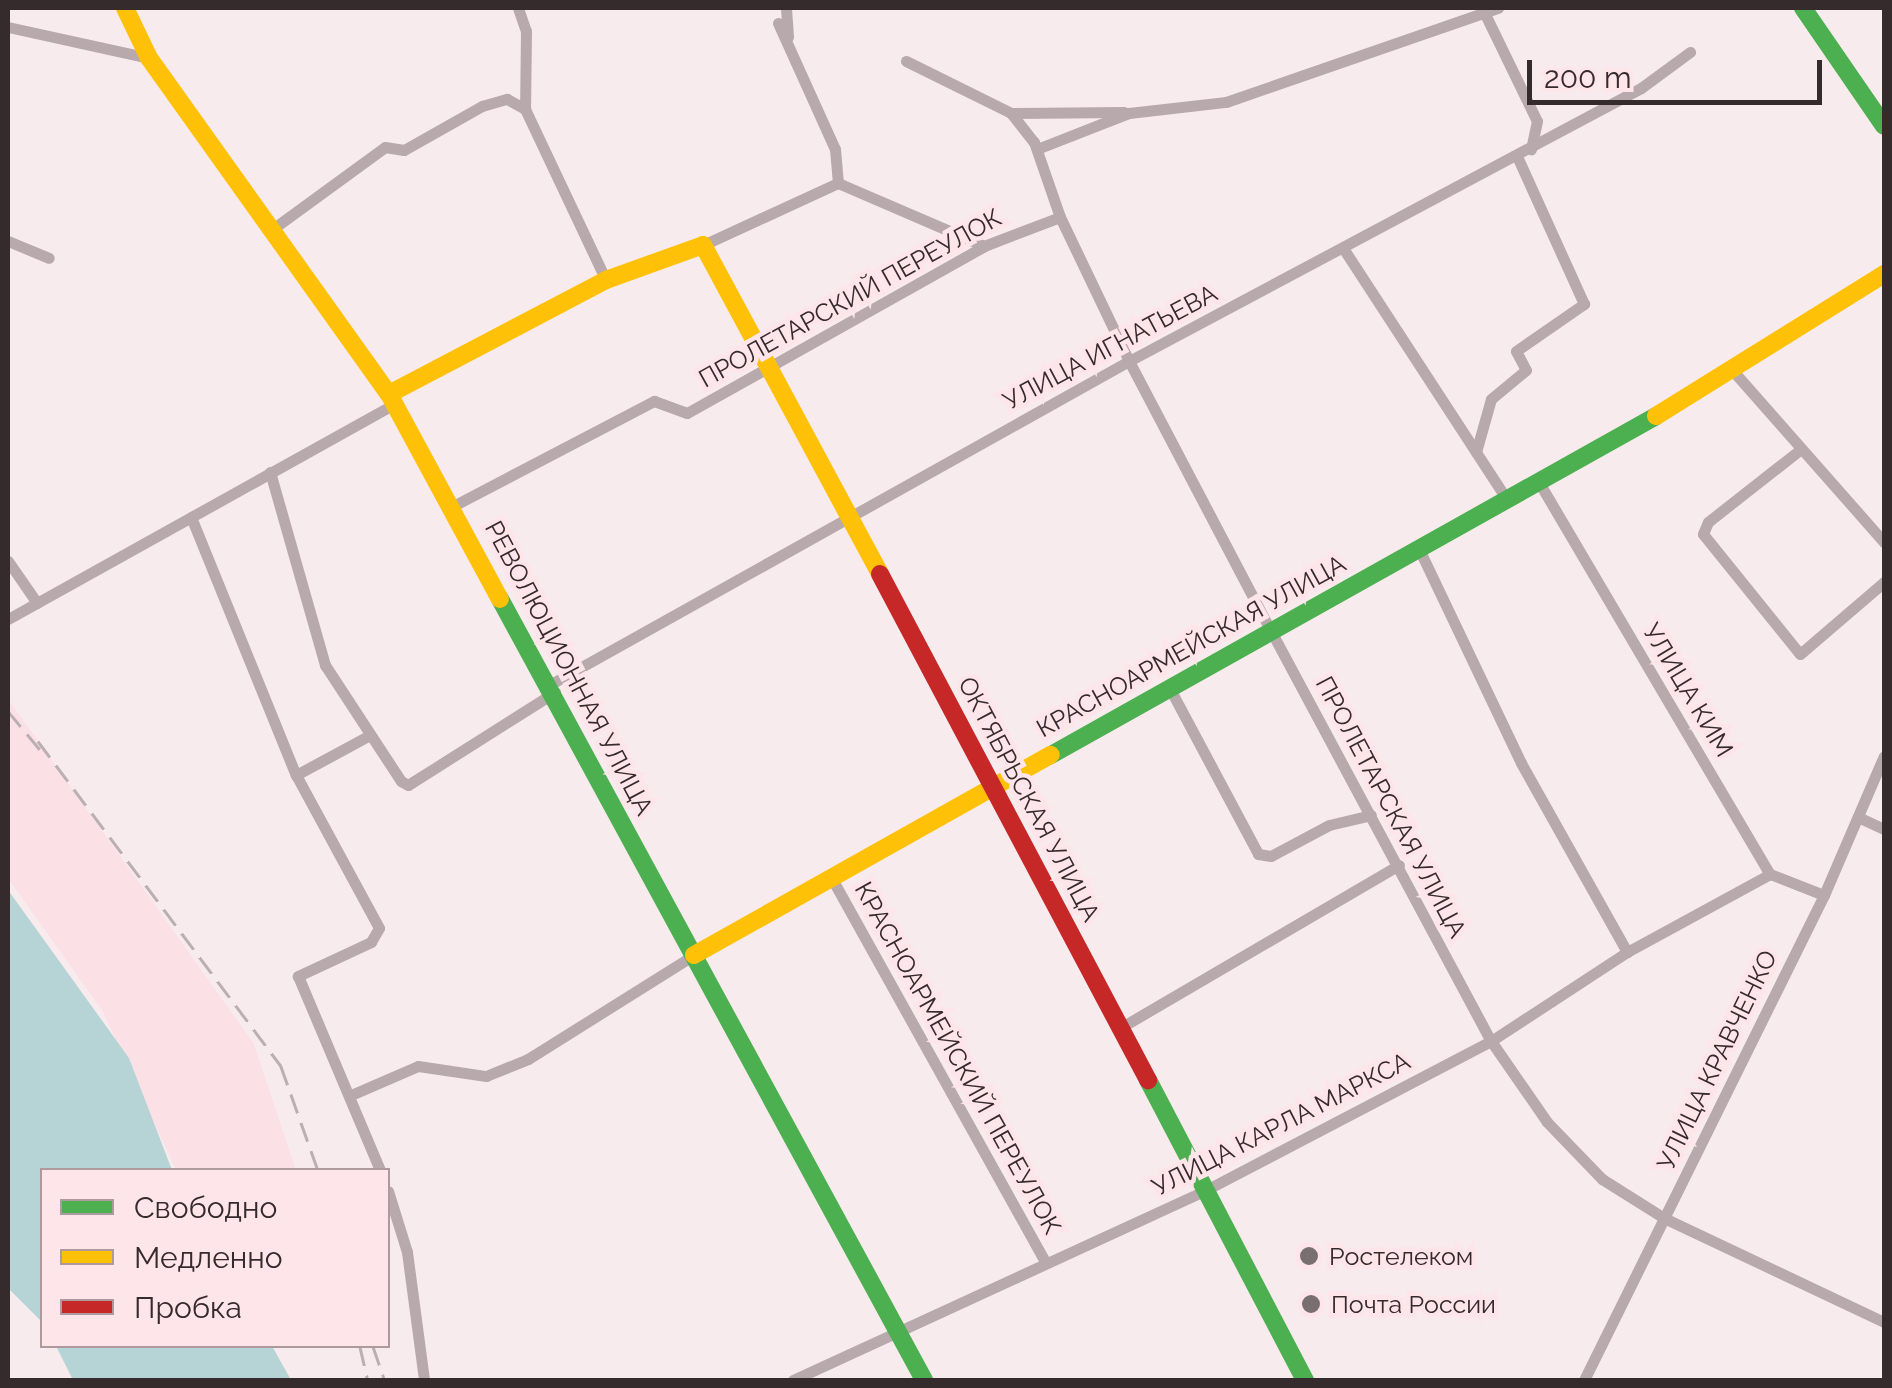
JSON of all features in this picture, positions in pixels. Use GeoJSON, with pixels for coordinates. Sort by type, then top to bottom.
{"type":"FeatureCollection","features":[{"type":"Feature","properties":{"kind":"street","name":"РЕВОЛЮЦИОННАЯ УЛИЦА"},"geometry":{"type":"LineString","coordinates":[[124,8],[149,58],[274,228],[392,399],[553,688],[924,1380]]}},
{"type":"Feature","properties":{"kind":"street"},"geometry":{"type":"LineString","coordinates":[[518,8],[526,31],[525,109],[606,280]]}},
{"type":"Feature","properties":{"kind":"street"},"geometry":{"type":"LineString","coordinates":[[786,8],[789,41]]}},
{"type":"Feature","properties":{"kind":"street"},"geometry":{"type":"LineString","coordinates":[[906,62],[1011,113],[1139,111],[1226,102],[1498,8]]}},
{"type":"Feature","properties":{"kind":"street"},"geometry":{"type":"LineString","coordinates":[[1804,8],[1884,126]]}},
{"type":"Feature","properties":{"kind":"street"},"geometry":{"type":"LineString","coordinates":[[1484,12],[1537,121],[1531,149]]}},
{"type":"Feature","properties":{"kind":"street"},"geometry":{"type":"LineString","coordinates":[[778,22],[835,149],[838,183]]}},
{"type":"Feature","properties":{"kind":"street"},"geometry":{"type":"LineString","coordinates":[[8,27],[149,58]]}},
{"type":"Feature","properties":{"kind":"street","name":"УЛИЦА ИГНАТЬЕВА"},"geometry":{"type":"LineString","coordinates":[[368,736],[408,785],[553,688],[850,514],[1642,88],[1690,52]]}},
{"type":"Feature","properties":{"kind":"street"},"geometry":{"type":"LineString","coordinates":[[274,228],[385,147],[404,150],[491,101],[507,99],[525,109]]}},
{"type":"Feature","properties":{"kind":"street"},"geometry":{"type":"LineString","coordinates":[[1037,149],[1139,111]]}},
{"type":"Feature","properties":{"kind":"street","name":"ПРОЛЕТАРСКАЯ УЛИЦА"},"geometry":{"type":"LineString","coordinates":[[1011,113],[1037,149],[1060,217],[1129,362],[1271,630],[1491,1041],[1547,1122],[1602,1179],[1664,1218],[1884,1322]]}},
{"type":"Feature","properties":{"kind":"street"},"geometry":{"type":"LineString","coordinates":[[1476,452],[1491,400],[1526,370],[1516,351],[1584,304],[1517,156]]}},
{"type":"Feature","properties":{"kind":"street"},"geometry":{"type":"LineString","coordinates":[[8,620],[606,280],[702,245],[838,183],[984,246]]}},
{"type":"Feature","properties":{"kind":"street","name":"ПРОЛЕТАРСКИЙ ПЕРЕУЛОК"},"geometry":{"type":"LineString","coordinates":[[453,506],[654,401],[682,415],[769,370],[984,246],[1060,217]]}},
{"type":"Feature","properties":{"kind":"street"},"geometry":{"type":"LineString","coordinates":[[8,241],[49,258]]}},
{"type":"Feature","properties":{"kind":"street","name":"ОКТЯБРЬСКАЯ УЛИЦА"},"geometry":{"type":"LineString","coordinates":[[702,245],[994,784],[1304,1380]]}},
{"type":"Feature","properties":{"kind":"street"},"geometry":{"type":"LineString","coordinates":[[1343,248],[1506,498]]}},
{"type":"Feature","properties":{"kind":"street","name":"КРАСНОАРМЕЙСКАЯ УЛИЦА"},"geometry":{"type":"LineString","coordinates":[[351,1095],[418,1066],[486,1076],[528,1059],[694,956],[994,784],[1734,372],[1884,274]]}},
{"type":"Feature","properties":{"kind":"street"},"geometry":{"type":"LineString","coordinates":[[1734,372],[1884,542]]}},
{"type":"Feature","properties":{"kind":"street"},"geometry":{"type":"LineString","coordinates":[[1801,449],[1708,522],[1703,534],[1800,654],[1884,582]]}},
{"type":"Feature","properties":{"kind":"street"},"geometry":{"type":"LineString","coordinates":[[270,472],[314,637],[368,736],[296,775]]}},
{"type":"Feature","properties":{"kind":"street","name":"УЛИЦА КИМ"},"geometry":{"type":"LineString","coordinates":[[1537,479],[1770,874]]}},
{"type":"Feature","properties":{"kind":"street"},"geometry":{"type":"LineString","coordinates":[[191,517],[296,775],[380,935],[298,976],[379,1168]]}},
{"type":"Feature","properties":{"kind":"street"},"geometry":{"type":"LineString","coordinates":[[1419,548],[1521,763],[1628,952]]}},
{"type":"Feature","properties":{"kind":"street"},"geometry":{"type":"LineString","coordinates":[[8,561],[37,603]]}},
{"type":"Feature","properties":{"kind":"street"},"geometry":{"type":"LineString","coordinates":[[1169,687],[1233,814],[1264,858],[1330,825],[1372,816]]}},
{"type":"Feature","properties":{"kind":"street","name":"УЛИЦА КРАВЧЕНКО"},"geometry":{"type":"LineString","coordinates":[[1584,1380],[1824,895],[1884,756]]}},
{"type":"Feature","properties":{"kind":"street"},"geometry":{"type":"LineString","coordinates":[[1858,816],[1884,829]]}},
{"type":"Feature","properties":{"kind":"street"},"geometry":{"type":"LineString","coordinates":[[1120,1028],[1399,865]]}},
{"type":"Feature","properties":{"kind":"street"},"geometry":{"type":"LineString","coordinates":[[1770,874],[1824,895]]}},
{"type":"Feature","properties":{"kind":"street","name":"УЛИЦА КАРЛА МАРКСА"},"geometry":{"type":"LineString","coordinates":[[793,1380],[1204,1191],[1491,1041],[1628,952],[1770,874]]}},
{"type":"Feature","properties":{"kind":"street","name":"КРАСНОАРМЕЙСКИЙ ПЕРЕУЛОК"},"geometry":{"type":"LineString","coordinates":[[831,877],[1045,1262]]}},
{"type":"Feature","properties":{"kind":"street"},"geometry":{"type":"LineString","coordinates":[[390,1197],[407,1252],[424,1380]]}},
{"type":"Feature","properties":{"kind":"shaded area"},"geometry":{"type":"Polygon","coordinates":[[[8,699],[254,1044],[295,1168],[175,1168],[103,1012],[8,878],[8,699]]]}},
{"type":"Feature","properties":{"kind":"water"},"geometry":{"type":"Polygon","coordinates":[[[8,890],[129,1058],[171,1168],[40,1168],[40,1320],[8,1288],[8,890]]]}},
{"type":"Feature","properties":{"kind":"water"},"geometry":{"type":"Polygon","coordinates":[[[57,1348],[273,1348],[291,1380],[73,1380],[57,1348]]]}},
{"type":"Feature","properties":{"kind":"railway"},"geometry":{"type":"LineString","coordinates":[[8,711],[43,753]]}},
{"type":"Feature","properties":{"kind":"railway"},"geometry":{"type":"LineString","coordinates":[[38,741],[281,1066],[317,1168]]}},
{"type":"Feature","properties":{"kind":"railway"},"geometry":{"type":"LineString","coordinates":[[360,1348],[368,1380]]}},
{"type":"Feature","properties":{"kind":"railway"},"geometry":{"type":"LineString","coordinates":[[374,1348],[385,1380]]}},
{"type":"Feature","properties":{"kind":"traffic: fast"},"geometry":{"type":"LineString","coordinates":[[1803,8],[1884,126]]}},
{"type":"Feature","properties":{"kind":"traffic: fast"},"geometry":{"type":"LineString","coordinates":[[1051,755],[1656,416]]}},
{"type":"Feature","properties":{"kind":"traffic: fast"},"geometry":{"type":"LineString","coordinates":[[500,599],[924,1380]]}},
{"type":"Feature","properties":{"kind":"traffic: fast"},"geometry":{"type":"LineString","coordinates":[[1148,1080],[1305,1380]]}},
{"type":"Feature","properties":{"kind":"traffic: slow"},"geometry":{"type":"LineString","coordinates":[[125,8],[149,58],[389,394],[500,599]]}},
{"type":"Feature","properties":{"kind":"traffic: slow"},"geometry":{"type":"LineString","coordinates":[[389,394],[606,280],[703,245],[880,574]]}},
{"type":"Feature","properties":{"kind":"traffic: slow"},"geometry":{"type":"LineString","coordinates":[[1656,416],[1884,274]]}},
{"type":"Feature","properties":{"kind":"traffic: slow"},"geometry":{"type":"LineString","coordinates":[[694,955],[1051,755]]}},
{"type":"Feature","properties":{"kind":"traffic: jam"},"geometry":{"type":"LineString","coordinates":[[880,574],[1148,1080]]}},
{"type":"Feature","properties":{"kind":"place","name":"Ростелеком"},"geometry":{"type":"Point","coordinates":[1309,1256]}},
{"type":"Feature","properties":{"kind":"place","name":"Почта России"},"geometry":{"type":"Point","coordinates":[1311,1304]}}]}
